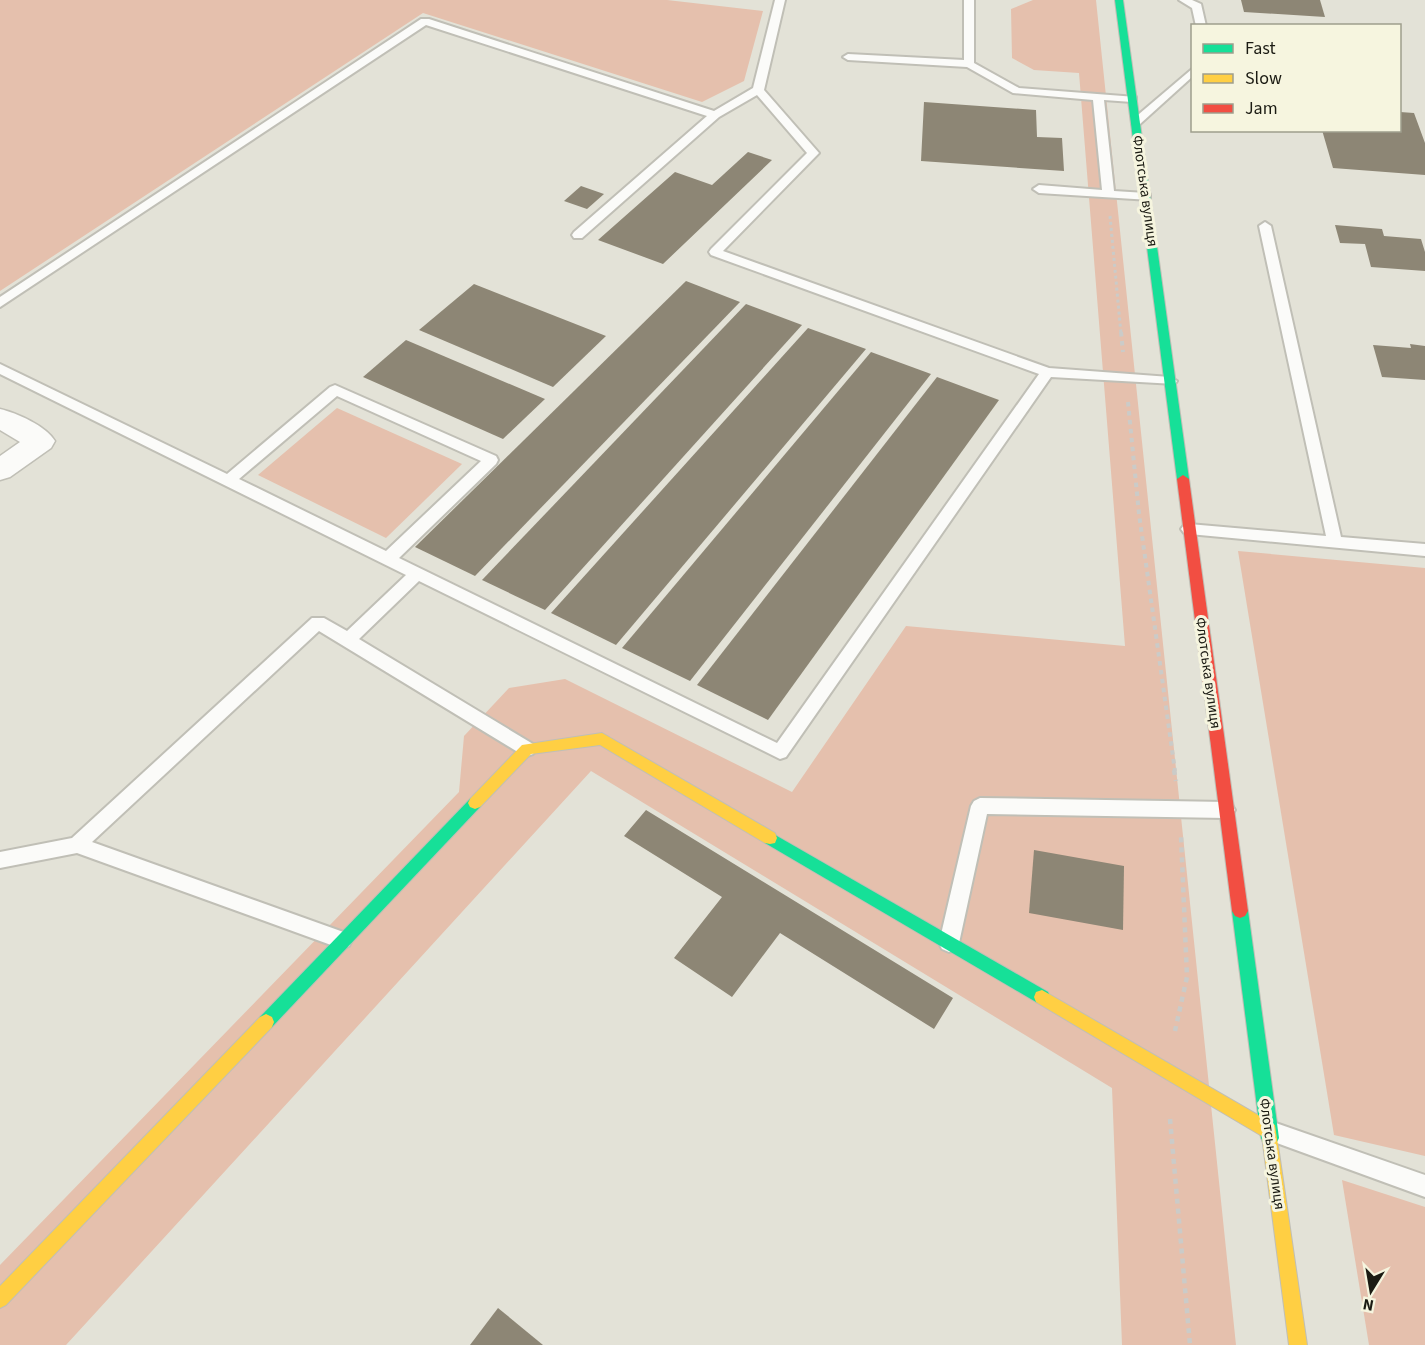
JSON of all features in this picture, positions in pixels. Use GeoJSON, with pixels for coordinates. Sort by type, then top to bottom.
{"type":"FeatureCollection","features":[{"type":"Feature","properties":{"kind":"street","name":"Флотська вулиця"},"geometry":{"type":"LineString","coordinates":[[1119,0],[1298,1345]]}},
{"type":"Feature","properties":{"kind":"street"},"geometry":{"type":"LineString","coordinates":[[0,418],[41,441],[0,470]]}},
{"type":"Feature","properties":{"kind":"street"},"geometry":{"type":"LineString","coordinates":[[0,1299],[527,749],[602,739],[1269,1131]]}},
{"type":"Feature","properties":{"kind":"lane"},"geometry":{"type":"LineString","coordinates":[[578,235],[715,115],[758,90],[780,0]]}},
{"type":"Feature","properties":{"kind":"lane"},"geometry":{"type":"LineString","coordinates":[[969,0],[969,64]]}},
{"type":"Feature","properties":{"kind":"lane"},"geometry":{"type":"LineString","coordinates":[[1184,0],[1197,6],[1201,24]]}},
{"type":"Feature","properties":{"kind":"lane"},"geometry":{"type":"LineString","coordinates":[[0,303],[426,21],[715,115]]}},
{"type":"Feature","properties":{"kind":"lane"},"geometry":{"type":"LineString","coordinates":[[848,57],[969,64],[1017,92],[1132,99]]}},
{"type":"Feature","properties":{"kind":"lane"},"geometry":{"type":"LineString","coordinates":[[1136,122],[1191,73]]}},
{"type":"Feature","properties":{"kind":"lane"},"geometry":{"type":"LineString","coordinates":[[758,90],[813,153],[715,252],[1047,372],[1170,381]]}},
{"type":"Feature","properties":{"kind":"lane"},"geometry":{"type":"LineString","coordinates":[[1098,96],[1108,194]]}},
{"type":"Feature","properties":{"kind":"lane"},"geometry":{"type":"LineString","coordinates":[[1039,189],[1146,196]]}},
{"type":"Feature","properties":{"kind":"lane"},"geometry":{"type":"LineString","coordinates":[[1265,226],[1335,542]]}},
{"type":"Feature","properties":{"kind":"lane"},"geometry":{"type":"LineString","coordinates":[[0,368],[780,752],[1047,372]]}},
{"type":"Feature","properties":{"kind":"lane"},"geometry":{"type":"LineString","coordinates":[[228,481],[336,390],[491,460],[388,559]]}},
{"type":"Feature","properties":{"kind":"lane"},"geometry":{"type":"LineString","coordinates":[[1189,529],[1425,550]]}},
{"type":"Feature","properties":{"kind":"lane"},"geometry":{"type":"LineString","coordinates":[[348,640],[417,573]]}},
{"type":"Feature","properties":{"kind":"lane"},"geometry":{"type":"LineString","coordinates":[[77,845],[318,622],[527,749]]}},
{"type":"Feature","properties":{"kind":"lane"},"geometry":{"type":"LineString","coordinates":[[949,943],[980,806],[1226,810]]}},
{"type":"Feature","properties":{"kind":"lane"},"geometry":{"type":"LineString","coordinates":[[0,860],[77,845],[342,940]]}},
{"type":"Feature","properties":{"kind":"lane"},"geometry":{"type":"LineString","coordinates":[[1269,1131],[1425,1186]]}},
{"type":"Feature","properties":{"kind":"path"},"geometry":{"type":"LineString","coordinates":[[1108,194],[1139,514],[1180,809],[1187,977],[1166,1071],[1190,1345]]}},
{"type":"Feature","properties":{"kind":"shaded area"},"geometry":{"type":"Polygon","coordinates":[[[0,0],[667,0],[763,11],[744,81],[702,102],[423,13],[0,291],[0,0]]]}},
{"type":"Feature","properties":{"kind":"shaded area"},"geometry":{"type":"Polygon","coordinates":[[[1033,0],[1096,0],[1236,1345],[1122,1345],[1112,1088],[591,771],[66,1345],[0,1345],[0,1265],[459,792],[464,736],[509,688],[565,679],[792,792],[906,626],[1125,646],[1079,73],[1034,70],[1012,58],[1011,9],[1033,0]]]}},
{"type":"Feature","properties":{"kind":"shaded area"},"geometry":{"type":"Polygon","coordinates":[[[337,408],[462,464],[386,538],[258,475],[337,408]]]}},
{"type":"Feature","properties":{"kind":"shaded area"},"geometry":{"type":"Polygon","coordinates":[[[1238,551],[1425,568],[1425,1156],[1334,1135],[1238,551]]]}},
{"type":"Feature","properties":{"kind":"shaded area"},"geometry":{"type":"Polygon","coordinates":[[[1342,1180],[1425,1207],[1425,1345],[1369,1345],[1342,1180]]]}},
{"type":"Feature","properties":{"kind":"building"},"geometry":{"type":"Polygon","coordinates":[[[1241,0],[1320,0],[1325,17],[1244,12],[1241,0]]]}},
{"type":"Feature","properties":{"kind":"building"},"geometry":{"type":"Polygon","coordinates":[[[924,102],[1036,110],[1037,137],[1062,138],[1064,171],[921,161],[924,102]]]}},
{"type":"Feature","properties":{"kind":"building"},"geometry":{"type":"Polygon","coordinates":[[[1401,112],[1414,113],[1425,143],[1425,175],[1333,168],[1323,132],[1401,132],[1401,112]]]}},
{"type":"Feature","properties":{"kind":"building"},"geometry":{"type":"Polygon","coordinates":[[[748,152],[772,160],[663,264],[598,240],[675,172],[712,185],[748,152]]]}},
{"type":"Feature","properties":{"kind":"building"},"geometry":{"type":"Polygon","coordinates":[[[581,186],[604,194],[587,209],[564,201],[581,186]]]}},
{"type":"Feature","properties":{"kind":"building"},"geometry":{"type":"Polygon","coordinates":[[[1335,225],[1382,229],[1384,236],[1421,239],[1425,252],[1425,271],[1371,267],[1365,244],[1340,243],[1335,225]]]}},
{"type":"Feature","properties":{"kind":"building"},"geometry":{"type":"Polygon","coordinates":[[[686,281],[740,302],[475,576],[415,547],[686,281]]]}},
{"type":"Feature","properties":{"kind":"building"},"geometry":{"type":"Polygon","coordinates":[[[474,284],[606,336],[553,387],[419,330],[474,284]]]}},
{"type":"Feature","properties":{"kind":"building"},"geometry":{"type":"Polygon","coordinates":[[[746,304],[802,325],[545,610],[482,580],[746,304]]]}},
{"type":"Feature","properties":{"kind":"building"},"geometry":{"type":"Polygon","coordinates":[[[808,328],[866,349],[616,645],[551,613],[808,328]]]}},
{"type":"Feature","properties":{"kind":"building"},"geometry":{"type":"Polygon","coordinates":[[[406,340],[545,399],[503,439],[363,377],[406,340]]]}},
{"type":"Feature","properties":{"kind":"building"},"geometry":{"type":"Polygon","coordinates":[[[1410,344],[1425,346],[1425,380],[1382,377],[1373,345],[1411,348],[1410,344]]]}},
{"type":"Feature","properties":{"kind":"building"},"geometry":{"type":"Polygon","coordinates":[[[871,352],[931,374],[690,681],[622,648],[871,352]]]}},
{"type":"Feature","properties":{"kind":"building"},"geometry":{"type":"Polygon","coordinates":[[[937,377],[999,400],[768,720],[697,685],[937,377]]]}},
{"type":"Feature","properties":{"kind":"building"},"geometry":{"type":"Polygon","coordinates":[[[646,810],[953,998],[934,1029],[780,933],[732,997],[674,958],[722,897],[624,836],[646,810]]]}},
{"type":"Feature","properties":{"kind":"building"},"geometry":{"type":"Polygon","coordinates":[[[1034,850],[1124,866],[1123,930],[1029,913],[1034,850]]]}},
{"type":"Feature","properties":{"kind":"building"},"geometry":{"type":"Polygon","coordinates":[[[498,1308],[543,1345],[470,1345],[498,1308]]]}},
{"type":"Feature","properties":{"kind":"traffic: fast"},"geometry":{"type":"LineString","coordinates":[[1119,0],[1183,479]]}},
{"type":"Feature","properties":{"kind":"traffic: fast"},"geometry":{"type":"LineString","coordinates":[[266,1022],[475,803]]}},
{"type":"Feature","properties":{"kind":"traffic: fast"},"geometry":{"type":"LineString","coordinates":[[770,838],[1042,997]]}},
{"type":"Feature","properties":{"kind":"traffic: fast"},"geometry":{"type":"LineString","coordinates":[[1240,911],[1270,1138]]}},
{"type":"Feature","properties":{"kind":"traffic: slow"},"geometry":{"type":"LineString","coordinates":[[475,803],[527,749],[602,739],[770,838]]}},
{"type":"Feature","properties":{"kind":"traffic: slow"},"geometry":{"type":"LineString","coordinates":[[1042,997],[1269,1131]]}},
{"type":"Feature","properties":{"kind":"traffic: slow"},"geometry":{"type":"LineString","coordinates":[[0,1299],[266,1022]]}},
{"type":"Feature","properties":{"kind":"traffic: slow"},"geometry":{"type":"LineString","coordinates":[[1270,1138],[1298,1345]]}},
{"type":"Feature","properties":{"kind":"traffic: jam"},"geometry":{"type":"LineString","coordinates":[[1183,479],[1240,911]]}}]}
